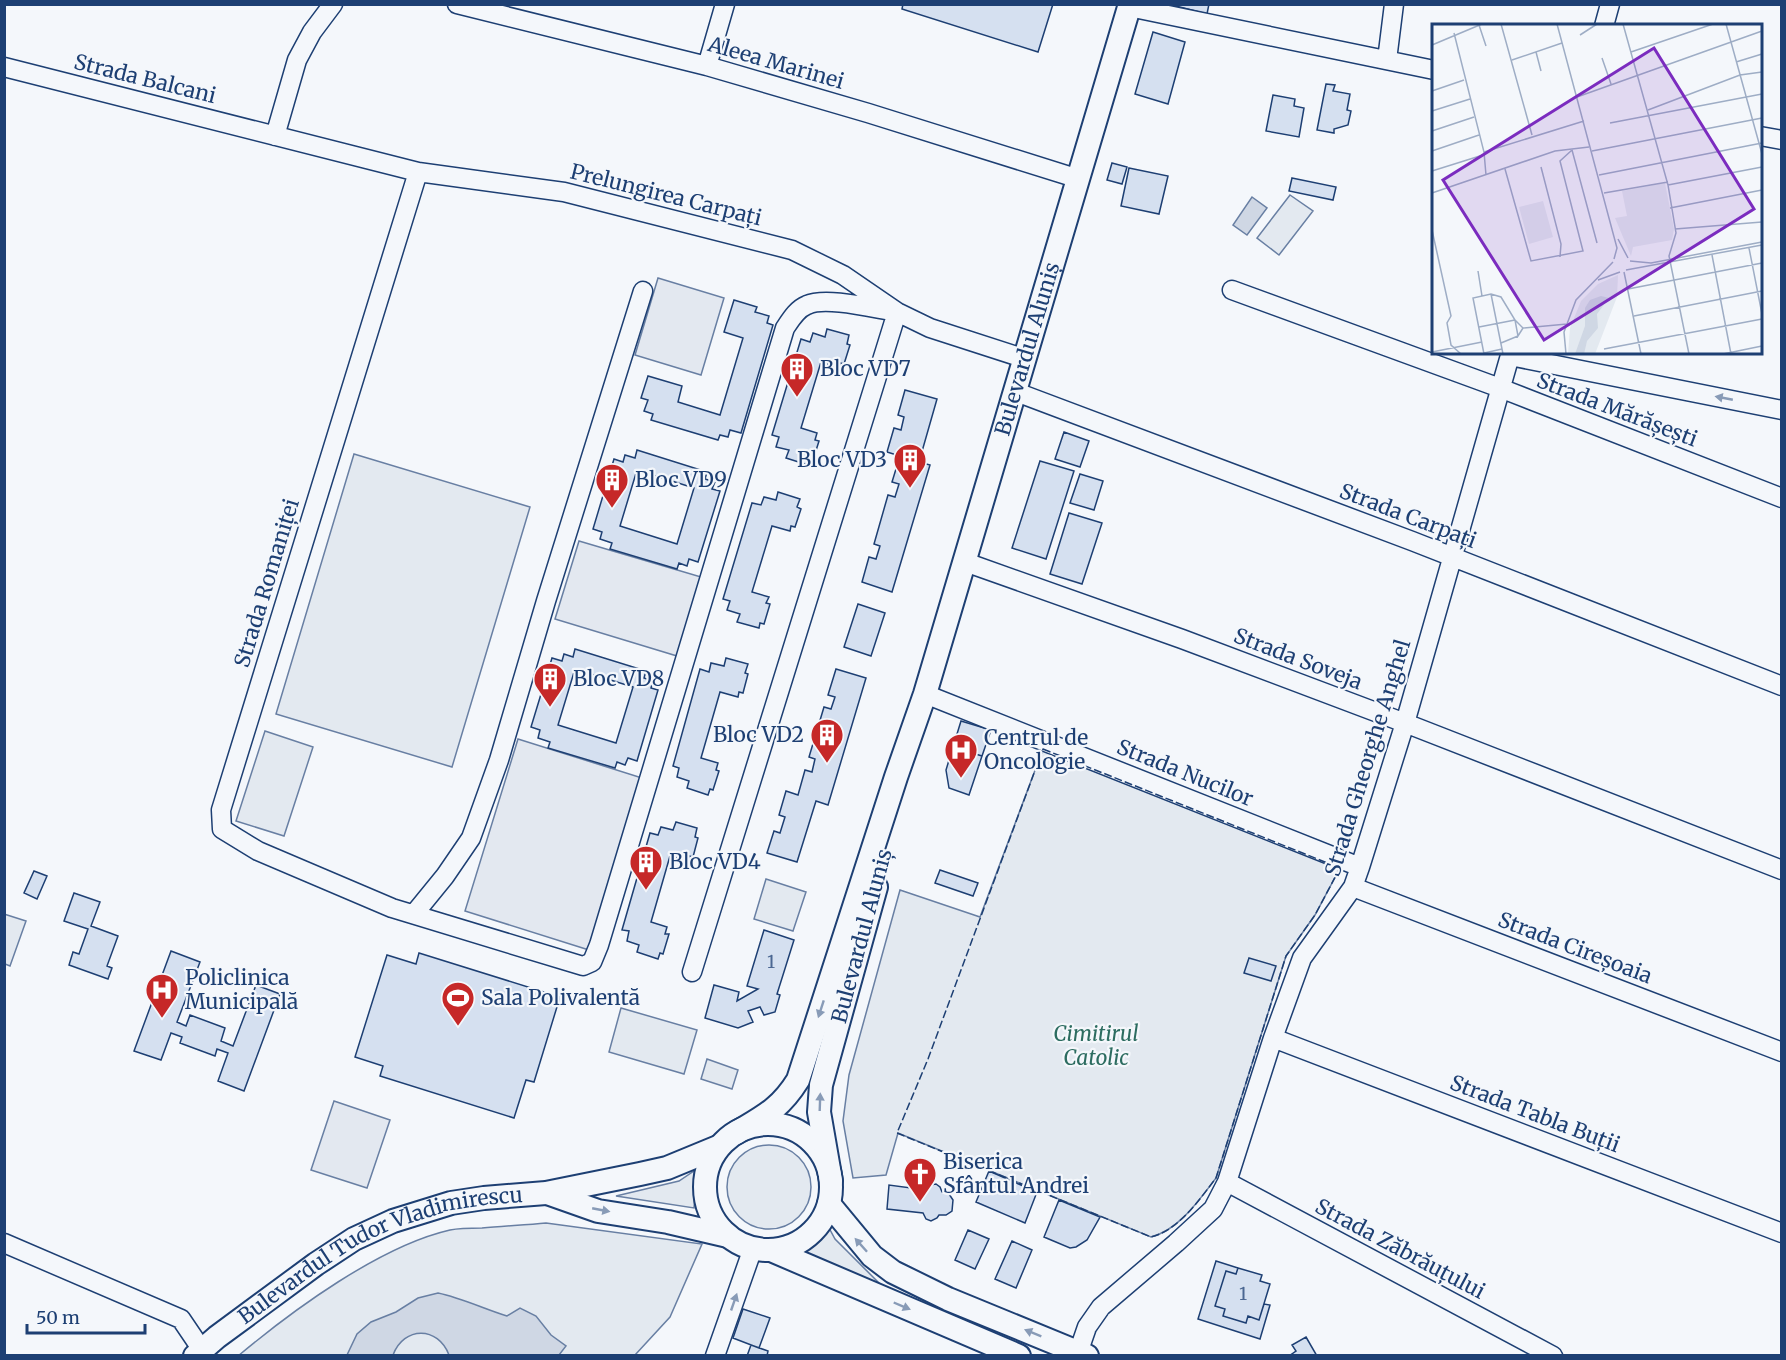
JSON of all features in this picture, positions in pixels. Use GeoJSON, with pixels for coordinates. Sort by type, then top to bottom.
{"type":"FeatureCollection","features":[{"type":"Feature","properties":{"kind":"main road","name":"Bulevardul Aluniș"},"geometry":{"type":"LineString","coordinates":[[831,1181],[819,1112],[821,1085],[910,762],[926,694],[1130,6]]}},
{"type":"Feature","properties":{"kind":"main road","name":"Bulevardul Aluniș"},"geometry":{"type":"LineString","coordinates":[[727,1140],[775,1109],[788,1096],[798,1080],[896,777],[926,694]]}},
{"type":"Feature","properties":{"kind":"main road"},"geometry":{"type":"LineString","coordinates":[[762,1249],[793,1245],[803,1240],[819,1224],[829,1204],[831,1181],[823,1157],[807,1138],[796,1131],[772,1124],[747,1128],[727,1140],[709,1165],[705,1190],[712,1216],[729,1236],[1019,1356]]}},
{"type":"Feature","properties":{"kind":"main road","name":"Bulevardul Tudor Vladimirescu"},"geometry":{"type":"LineString","coordinates":[[199,1353],[316,1264],[354,1239],[393,1221],[451,1203],[484,1197],[546,1193],[667,1168],[727,1140]]}},
{"type":"Feature","properties":{"kind":"main road","name":"Bulevardul Tudor Vladimirescu"},"geometry":{"type":"LineString","coordinates":[[546,1193],[598,1211],[632,1215],[729,1236]]}},
{"type":"Feature","properties":{"kind":"main road"},"geometry":{"type":"LineString","coordinates":[[829,1204],[872,1256],[893,1272],[948,1299],[1081,1354]]}},
{"type":"Feature","properties":{"kind":"street"},"geometry":{"type":"LineString","coordinates":[[275,135],[297,60],[312,32],[333,4]]}},
{"type":"Feature","properties":{"kind":"street","name":"Aleea Marinei"},"geometry":{"type":"LineString","coordinates":[[457,4],[707,66],[868,112],[1079,179]]}},
{"type":"Feature","properties":{"kind":"street"},"geometry":{"type":"LineString","coordinates":[[707,66],[725,4]]}},
{"type":"Feature","properties":{"kind":"street"},"geometry":{"type":"LineString","coordinates":[[1387,60],[1394,4]]}},
{"type":"Feature","properties":{"kind":"street"},"geometry":{"type":"LineString","coordinates":[[1605,24],[1610,4]]}},
{"type":"Feature","properties":{"kind":"street"},"geometry":{"type":"LineString","coordinates":[[1130,6],[1432,70]]}},
{"type":"Feature","properties":{"kind":"street","name":"Strada Balcani"},"geometry":{"type":"LineString","coordinates":[[4,67],[275,135]]}},
{"type":"Feature","properties":{"kind":"street","name":"Prelungirea Carpați"},"geometry":{"type":"LineString","coordinates":[[275,135],[418,172],[564,192],[792,250],[843,275],[897,312],[930,328],[1026,358]]}},
{"type":"Feature","properties":{"kind":"street"},"geometry":{"type":"LineString","coordinates":[[1762,136],[1782,140]]}},
{"type":"Feature","properties":{"kind":"street","name":"Strada Romaniței"},"geometry":{"type":"LineString","coordinates":[[414,914],[392,908],[258,851],[222,829],[220,810],[418,172]]}},
{"type":"Feature","properties":{"kind":"street","name":"Strada Mărășești"},"geometry":{"type":"LineString","coordinates":[[1232,290],[1500,388],[1782,498]]}},
{"type":"Feature","properties":{"kind":"street"},"geometry":{"type":"LineString","coordinates":[[643,291],[499,760],[471,838],[446,876],[414,914],[583,966],[592,962],[785,328],[796,312],[808,304],[827,301],[897,312],[692,972]]}},
{"type":"Feature","properties":{"kind":"street"},"geometry":{"type":"LineString","coordinates":[[1510,354],[1782,410]]}},
{"type":"Feature","properties":{"kind":"street","name":"Strada Gheorghe Anghel"},"geometry":{"type":"LineString","coordinates":[[1081,1354],[1087,1326],[1101,1307],[1213,1209],[1227,1182],[1273,1038],[1302,957],[1353,887],[1360,867],[1405,723],[1510,354]]}},
{"type":"Feature","properties":{"kind":"street","name":"Strada Carpați"},"geometry":{"type":"LineString","coordinates":[[1016,392],[1452,557],[1782,686]]}},
{"type":"Feature","properties":{"kind":"street","name":"Strada Soveja"},"geometry":{"type":"LineString","coordinates":[[965,562],[1182,639],[1405,723],[1782,870]]}},
{"type":"Feature","properties":{"kind":"street","name":"Strada Nucilor"},"geometry":{"type":"LineString","coordinates":[[926,694],[1360,867]]}},
{"type":"Feature","properties":{"kind":"street","name":"Strada Cireșoaia"},"geometry":{"type":"LineString","coordinates":[[1353,887],[1782,1052]]}},
{"type":"Feature","properties":{"kind":"street","name":"Strada Tabla Buții"},"geometry":{"type":"LineString","coordinates":[[1273,1038],[1782,1233]]}},
{"type":"Feature","properties":{"kind":"street","name":"Strada Zăbrăuțului"},"geometry":{"type":"LineString","coordinates":[[1227,1182],[1553,1356]]}},
{"type":"Feature","properties":{"kind":"street"},"geometry":{"type":"LineString","coordinates":[[4,1243],[181,1319],[199,1353]]}},
{"type":"Feature","properties":{"kind":"street"},"geometry":{"type":"LineString","coordinates":[[715,1356],[762,1249]]}},
{"type":"Feature","properties":{"kind":"green space"},"geometry":{"type":"Polygon","coordinates":[[[1290,195],[1313,211],[1279,255],[1257,238],[1290,195]]]}},
{"type":"Feature","properties":{"kind":"green space"},"geometry":{"type":"Polygon","coordinates":[[[354,454],[530,507],[452,767],[276,714],[354,454]]]}},
{"type":"Feature","properties":{"kind":"green space"},"geometry":{"type":"Polygon","coordinates":[[[265,731],[313,747],[284,836],[236,821],[265,731]]]}},
{"type":"Feature","properties":{"kind":"green space","name":"Cimitirul Catolic"},"geometry":{"type":"Polygon","coordinates":[[[1043,749],[1340,868],[1315,915],[1286,956],[1216,1178],[1179,1221],[1171,1228],[1151,1237],[898,1133],[886,1175],[853,1178],[843,1121],[849,1075],[900,890],[980,917],[1043,749]]]}},
{"type":"Feature","properties":{"kind":"green space"},"geometry":{"type":"Polygon","coordinates":[[[766,879],[806,892],[793,931],[754,919],[766,879]]]}},
{"type":"Feature","properties":{"kind":"green space"},"geometry":{"type":"Polygon","coordinates":[[[4,914],[26,921],[10,966],[5,964],[4,914]]]}},
{"type":"Feature","properties":{"kind":"green space"},"geometry":{"type":"Polygon","coordinates":[[[621,1008],[697,1030],[684,1074],[609,1052],[621,1008]]]}},
{"type":"Feature","properties":{"kind":"green space"},"geometry":{"type":"Polygon","coordinates":[[[707,1059],[738,1070],[732,1089],[701,1079],[707,1059]]]}},
{"type":"Feature","properties":{"kind":"green space"},"geometry":{"type":"Polygon","coordinates":[[[769,1145],[785,1148],[799,1157],[808,1171],[811,1187],[808,1203],[799,1217],[785,1226],[769,1229],[753,1226],[739,1217],[730,1203],[727,1187],[730,1171],[739,1157],[753,1148],[769,1145]]]}},
{"type":"Feature","properties":{"kind":"green space"},"geometry":{"type":"Polygon","coordinates":[[[697,1169],[694,1208],[616,1196],[679,1181],[697,1169]]]}},
{"type":"Feature","properties":{"kind":"green space"},"geometry":{"type":"Polygon","coordinates":[[[546,1223],[702,1244],[670,1317],[635,1355],[238,1356],[311,1300],[395,1250],[450,1230],[546,1223]]]}},
{"type":"Feature","properties":{"kind":"green space"},"geometry":{"type":"Polygon","coordinates":[[[828,1226],[835,1239],[881,1285],[802,1252],[821,1238],[828,1226]]]}},
{"type":"Feature","properties":{"kind":"shaded area"},"geometry":{"type":"Polygon","coordinates":[[[1252,197],[1267,208],[1247,235],[1233,225],[1252,197]]]}},
{"type":"Feature","properties":{"kind":"shaded area"},"geometry":{"type":"Polygon","coordinates":[[[658,278],[724,298],[701,375],[635,355],[658,278]]]}},
{"type":"Feature","properties":{"kind":"shaded area"},"geometry":{"type":"Polygon","coordinates":[[[579,541],[701,577],[677,656],[555,619],[579,541]]]}},
{"type":"Feature","properties":{"kind":"shaded area"},"geometry":{"type":"Polygon","coordinates":[[[518,739],[642,778],[589,950],[465,911],[518,739]]]}},
{"type":"Feature","properties":{"kind":"shaded area"},"geometry":{"type":"Polygon","coordinates":[[[334,1101],[390,1120],[367,1188],[311,1170],[334,1101]]]}},
{"type":"Feature","properties":{"kind":"shaded area"},"geometry":{"type":"Polygon","coordinates":[[[438,1293],[507,1316],[520,1308],[536,1316],[551,1335],[566,1346],[559,1355],[449,1355],[444,1345],[437,1339],[421,1333],[405,1339],[398,1345],[393,1355],[347,1355],[357,1334],[371,1322],[396,1312],[418,1298],[438,1293]]]}},
{"type":"Feature","properties":{"kind":"building"},"geometry":{"type":"Polygon","coordinates":[[[903,4],[1053,4],[1038,52],[902,9],[903,4]]]}},
{"type":"Feature","properties":{"kind":"building"},"geometry":{"type":"Polygon","coordinates":[[[1168,4],[1209,4],[1207,14],[1168,4]]]}},
{"type":"Feature","properties":{"kind":"building"},"geometry":{"type":"Polygon","coordinates":[[[1153,32],[1185,42],[1168,104],[1135,94],[1153,32]]]}},
{"type":"Feature","properties":{"kind":"building"},"geometry":{"type":"Polygon","coordinates":[[[1326,84],[1335,85],[1333,91],[1350,94],[1347,110],[1351,111],[1348,125],[1334,129],[1334,133],[1317,130],[1326,84]]]}},
{"type":"Feature","properties":{"kind":"building"},"geometry":{"type":"Polygon","coordinates":[[[1273,95],[1295,99],[1294,106],[1304,108],[1299,137],[1266,131],[1273,95]]]}},
{"type":"Feature","properties":{"kind":"building"},"geometry":{"type":"Polygon","coordinates":[[[1112,163],[1127,167],[1122,184],[1107,180],[1112,163]]]}},
{"type":"Feature","properties":{"kind":"building"},"geometry":{"type":"Polygon","coordinates":[[[1129,168],[1168,176],[1159,214],[1121,206],[1129,168]]]}},
{"type":"Feature","properties":{"kind":"building"},"geometry":{"type":"Polygon","coordinates":[[[1292,178],[1336,187],[1333,200],[1289,191],[1292,178]]]}},
{"type":"Feature","properties":{"kind":"building"},"geometry":{"type":"Polygon","coordinates":[[[734,300],[757,307],[755,312],[769,316],[767,323],[773,325],[741,433],[730,430],[728,437],[720,435],[718,440],[651,420],[653,414],[644,411],[648,400],[641,398],[648,376],[682,386],[678,402],[720,415],[743,338],[724,332],[734,300]]]}},
{"type":"Feature","properties":{"kind":"building","name":"Bloc VD7"},"geometry":{"type":"Polygon","coordinates":[[[827,329],[849,335],[847,344],[850,345],[844,364],[840,363],[839,368],[821,362],[801,428],[817,433],[815,440],[819,441],[813,460],[809,459],[808,465],[786,458],[789,450],[776,447],[779,437],[772,435],[801,339],[810,342],[813,333],[825,337],[827,329]]]}},
{"type":"Feature","properties":{"kind":"building","name":"Bloc VD3"},"geometry":{"type":"Polygon","coordinates":[[[905,390],[937,399],[919,462],[930,465],[892,592],[862,582],[869,557],[876,559],[880,546],[874,544],[888,495],[895,497],[899,484],[892,482],[900,456],[887,452],[894,428],[901,430],[904,417],[898,415],[905,390]]]}},
{"type":"Feature","properties":{"kind":"building"},"geometry":{"type":"Polygon","coordinates":[[[1064,432],[1089,441],[1080,467],[1055,459],[1064,432]]]}},
{"type":"Feature","properties":{"kind":"building","name":"Bloc VD9"},"geometry":{"type":"Polygon","coordinates":[[[637,450],[707,472],[705,479],[715,482],[712,489],[720,491],[698,562],[689,559],[687,566],[679,563],[677,569],[610,549],[612,543],[600,539],[602,532],[593,529],[614,459],[623,462],[625,455],[635,458],[637,450]],[[637,470],[620,526],[677,544],[694,488],[637,470]]]}},
{"type":"Feature","properties":{"kind":"building"},"geometry":{"type":"Polygon","coordinates":[[[1040,461],[1074,471],[1046,559],[1012,548],[1040,461]]]}},
{"type":"Feature","properties":{"kind":"building"},"geometry":{"type":"Polygon","coordinates":[[[1080,474],[1103,481],[1094,510],[1070,503],[1080,474]]]}},
{"type":"Feature","properties":{"kind":"building"},"geometry":{"type":"Polygon","coordinates":[[[778,492],[800,499],[797,507],[801,509],[795,527],[791,526],[790,531],[772,526],[752,592],[769,597],[766,603],[770,604],[764,624],[760,623],[759,628],[737,622],[740,614],[727,610],[730,601],[723,599],[752,503],[761,505],[764,497],[776,500],[778,492]]]}},
{"type":"Feature","properties":{"kind":"building"},"geometry":{"type":"Polygon","coordinates":[[[1069,513],[1102,523],[1082,584],[1050,574],[1069,513]]]}},
{"type":"Feature","properties":{"kind":"building"},"geometry":{"type":"Polygon","coordinates":[[[858,604],[885,613],[871,656],[844,647],[858,604]]]}},
{"type":"Feature","properties":{"kind":"building","name":"Bloc VD8"},"geometry":{"type":"Polygon","coordinates":[[[575,649],[646,671],[644,678],[653,681],[651,688],[658,690],[637,761],[628,758],[625,765],[617,762],[615,768],[548,748],[550,742],[538,738],[540,730],[531,727],[552,658],[562,661],[564,654],[573,657],[575,649]],[[575,669],[558,725],[616,743],[633,687],[575,669]]]}},
{"type":"Feature","properties":{"kind":"building"},"geometry":{"type":"Polygon","coordinates":[[[726,658],[748,664],[745,673],[748,674],[743,693],[739,692],[738,697],[720,692],[701,758],[718,763],[716,770],[719,771],[713,790],[710,789],[708,795],[687,788],[689,781],[677,777],[679,768],[673,766],[700,669],[709,672],[711,663],[724,666],[726,658]]]}},
{"type":"Feature","properties":{"kind":"building","name":"Bloc VD2"},"geometry":{"type":"Polygon","coordinates":[[[836,669],[866,678],[828,805],[816,801],[797,862],[767,853],[774,831],[780,833],[785,817],[779,815],[786,791],[798,795],[805,770],[812,772],[815,759],[809,757],[824,707],[831,709],[835,697],[828,695],[836,669]]]}},
{"type":"Feature","properties":{"kind":"building"},"geometry":{"type":"Polygon","coordinates":[[[961,721],[991,730],[982,756],[953,747],[961,721]]]}},
{"type":"Feature","properties":{"kind":"building","name":"Centrul de Oncologie"},"geometry":{"type":"Polygon","coordinates":[[[953,747],[982,756],[969,795],[949,788],[946,770],[953,747]]]}},
{"type":"Feature","properties":{"kind":"building","name":"Bloc VD4"},"geometry":{"type":"Polygon","coordinates":[[[676,822],[697,828],[695,837],[698,838],[693,857],[689,856],[688,861],[670,856],[651,922],[667,927],[665,934],[669,934],[663,954],[660,953],[658,959],[637,952],[639,945],[627,941],[629,931],[622,930],[650,833],[658,835],[661,827],[673,830],[676,822]]]}},
{"type":"Feature","properties":{"kind":"building"},"geometry":{"type":"Polygon","coordinates":[[[940,870],[978,883],[973,896],[935,883],[940,870]]]}},
{"type":"Feature","properties":{"kind":"building"},"geometry":{"type":"Polygon","coordinates":[[[34,871],[47,876],[37,899],[24,893],[34,871]]]}},
{"type":"Feature","properties":{"kind":"building"},"geometry":{"type":"Polygon","coordinates":[[[74,893],[100,902],[91,926],[118,936],[107,966],[112,968],[108,979],[69,965],[73,952],[79,954],[88,929],[64,921],[74,893]]]}},
{"type":"Feature","properties":{"kind":"building"},"geometry":{"type":"Polygon","coordinates":[[[764,930],[794,940],[777,994],[780,995],[775,1012],[764,1015],[760,1007],[748,1011],[753,1022],[738,1028],[705,1018],[714,985],[739,992],[737,1001],[758,989],[747,986],[764,930]]]}},
{"type":"Feature","properties":{"kind":"building","name":"Policlinica Municipală"},"geometry":{"type":"Polygon","coordinates":[[[171,951],[200,962],[177,1022],[186,1026],[190,1015],[225,1028],[221,1041],[233,1046],[256,985],[280,994],[244,1091],[218,1081],[228,1053],[217,1049],[215,1056],[180,1043],[182,1037],[171,1033],[161,1060],[134,1051],[171,951]]]}},
{"type":"Feature","properties":{"kind":"building","name":"Sala Polivalentă"},"geometry":{"type":"Polygon","coordinates":[[[419,953],[560,997],[534,1082],[526,1080],[514,1118],[380,1076],[383,1066],[355,1057],[387,955],[416,964],[419,953]]]}},
{"type":"Feature","properties":{"kind":"building"},"geometry":{"type":"Polygon","coordinates":[[[1249,958],[1276,966],[1271,981],[1244,973],[1249,958]]]}},
{"type":"Feature","properties":{"kind":"building"},"geometry":{"type":"Polygon","coordinates":[[[989,1171],[1037,1192],[1025,1223],[976,1202],[989,1171]]]}},
{"type":"Feature","properties":{"kind":"building","name":"Biserica Sfântul Andrei"},"geometry":{"type":"Polygon","coordinates":[[[936,1184],[953,1200],[952,1211],[946,1215],[939,1215],[931,1221],[926,1219],[923,1213],[887,1209],[889,1185],[926,1190],[930,1185],[936,1184]]]}},
{"type":"Feature","properties":{"kind":"building"},"geometry":{"type":"Polygon","coordinates":[[[1059,1200],[1100,1217],[1087,1240],[1076,1247],[1070,1248],[1044,1237],[1059,1200]]]}},
{"type":"Feature","properties":{"kind":"building"},"geometry":{"type":"Polygon","coordinates":[[[968,1230],[989,1239],[975,1269],[955,1260],[968,1230]]]}},
{"type":"Feature","properties":{"kind":"building"},"geometry":{"type":"Polygon","coordinates":[[[1012,1241],[1032,1250],[1016,1288],[995,1279],[1012,1241]]]}},
{"type":"Feature","properties":{"kind":"building"},"geometry":{"type":"Polygon","coordinates":[[[1216,1261],[1238,1268],[1236,1274],[1226,1271],[1215,1306],[1225,1309],[1223,1316],[1246,1323],[1248,1316],[1259,1320],[1264,1304],[1270,1305],[1260,1339],[1198,1319],[1216,1261]]]}},
{"type":"Feature","properties":{"kind":"building"},"geometry":{"type":"Polygon","coordinates":[[[1238,1268],[1262,1275],[1260,1281],[1270,1284],[1259,1320],[1248,1316],[1246,1323],[1223,1316],[1225,1309],[1215,1306],[1226,1271],[1236,1274],[1238,1268]]]}},
{"type":"Feature","properties":{"kind":"building"},"geometry":{"type":"Polygon","coordinates":[[[743,1309],[770,1318],[759,1348],[733,1338],[743,1309]]]}},
{"type":"Feature","properties":{"kind":"building"},"geometry":{"type":"Polygon","coordinates":[[[1306,1337],[1317,1356],[1289,1356],[1296,1351],[1292,1345],[1306,1337]]]}},
{"type":"Feature","properties":{"kind":"building"},"geometry":{"type":"Polygon","coordinates":[[[751,1345],[768,1351],[767,1356],[747,1356],[751,1345]]]}},
{"type":"Feature","properties":{"kind":"fence"},"geometry":{"type":"LineString","coordinates":[[1043,749],[1340,868],[1315,915],[1286,956],[1216,1178],[1179,1221],[1171,1228],[1151,1237],[897,1133],[928,1059],[1043,749]]}},
{"type":"Feature","properties":{"kind":"place","name":"Bloc VD7"},"geometry":{"type":"Point","coordinates":[797,398]}},
{"type":"Feature","properties":{"kind":"place","name":"Bloc VD3"},"geometry":{"type":"Point","coordinates":[910,489]}},
{"type":"Feature","properties":{"kind":"place","name":"Bloc VD9"},"geometry":{"type":"Point","coordinates":[612,509]}},
{"type":"Feature","properties":{"kind":"place","name":"Bloc VD8"},"geometry":{"type":"Point","coordinates":[550,708]}},
{"type":"Feature","properties":{"kind":"place","name":"Bloc VD2"},"geometry":{"type":"Point","coordinates":[827,764]}},
{"type":"Feature","properties":{"kind":"place","name":"Centrul de Oncologie"},"geometry":{"type":"Point","coordinates":[961,779]}},
{"type":"Feature","properties":{"kind":"place","name":"Bloc VD4"},"geometry":{"type":"Point","coordinates":[646,891]}},
{"type":"Feature","properties":{"kind":"place","name":"Policlinica Municipală"},"geometry":{"type":"Point","coordinates":[162,1019]}},
{"type":"Feature","properties":{"kind":"place","name":"Sala Polivalentă"},"geometry":{"type":"Point","coordinates":[458,1027]}},
{"type":"Feature","properties":{"kind":"place","name":"Biserica Sfântul Andrei"},"geometry":{"type":"Point","coordinates":[920,1203]}}]}
